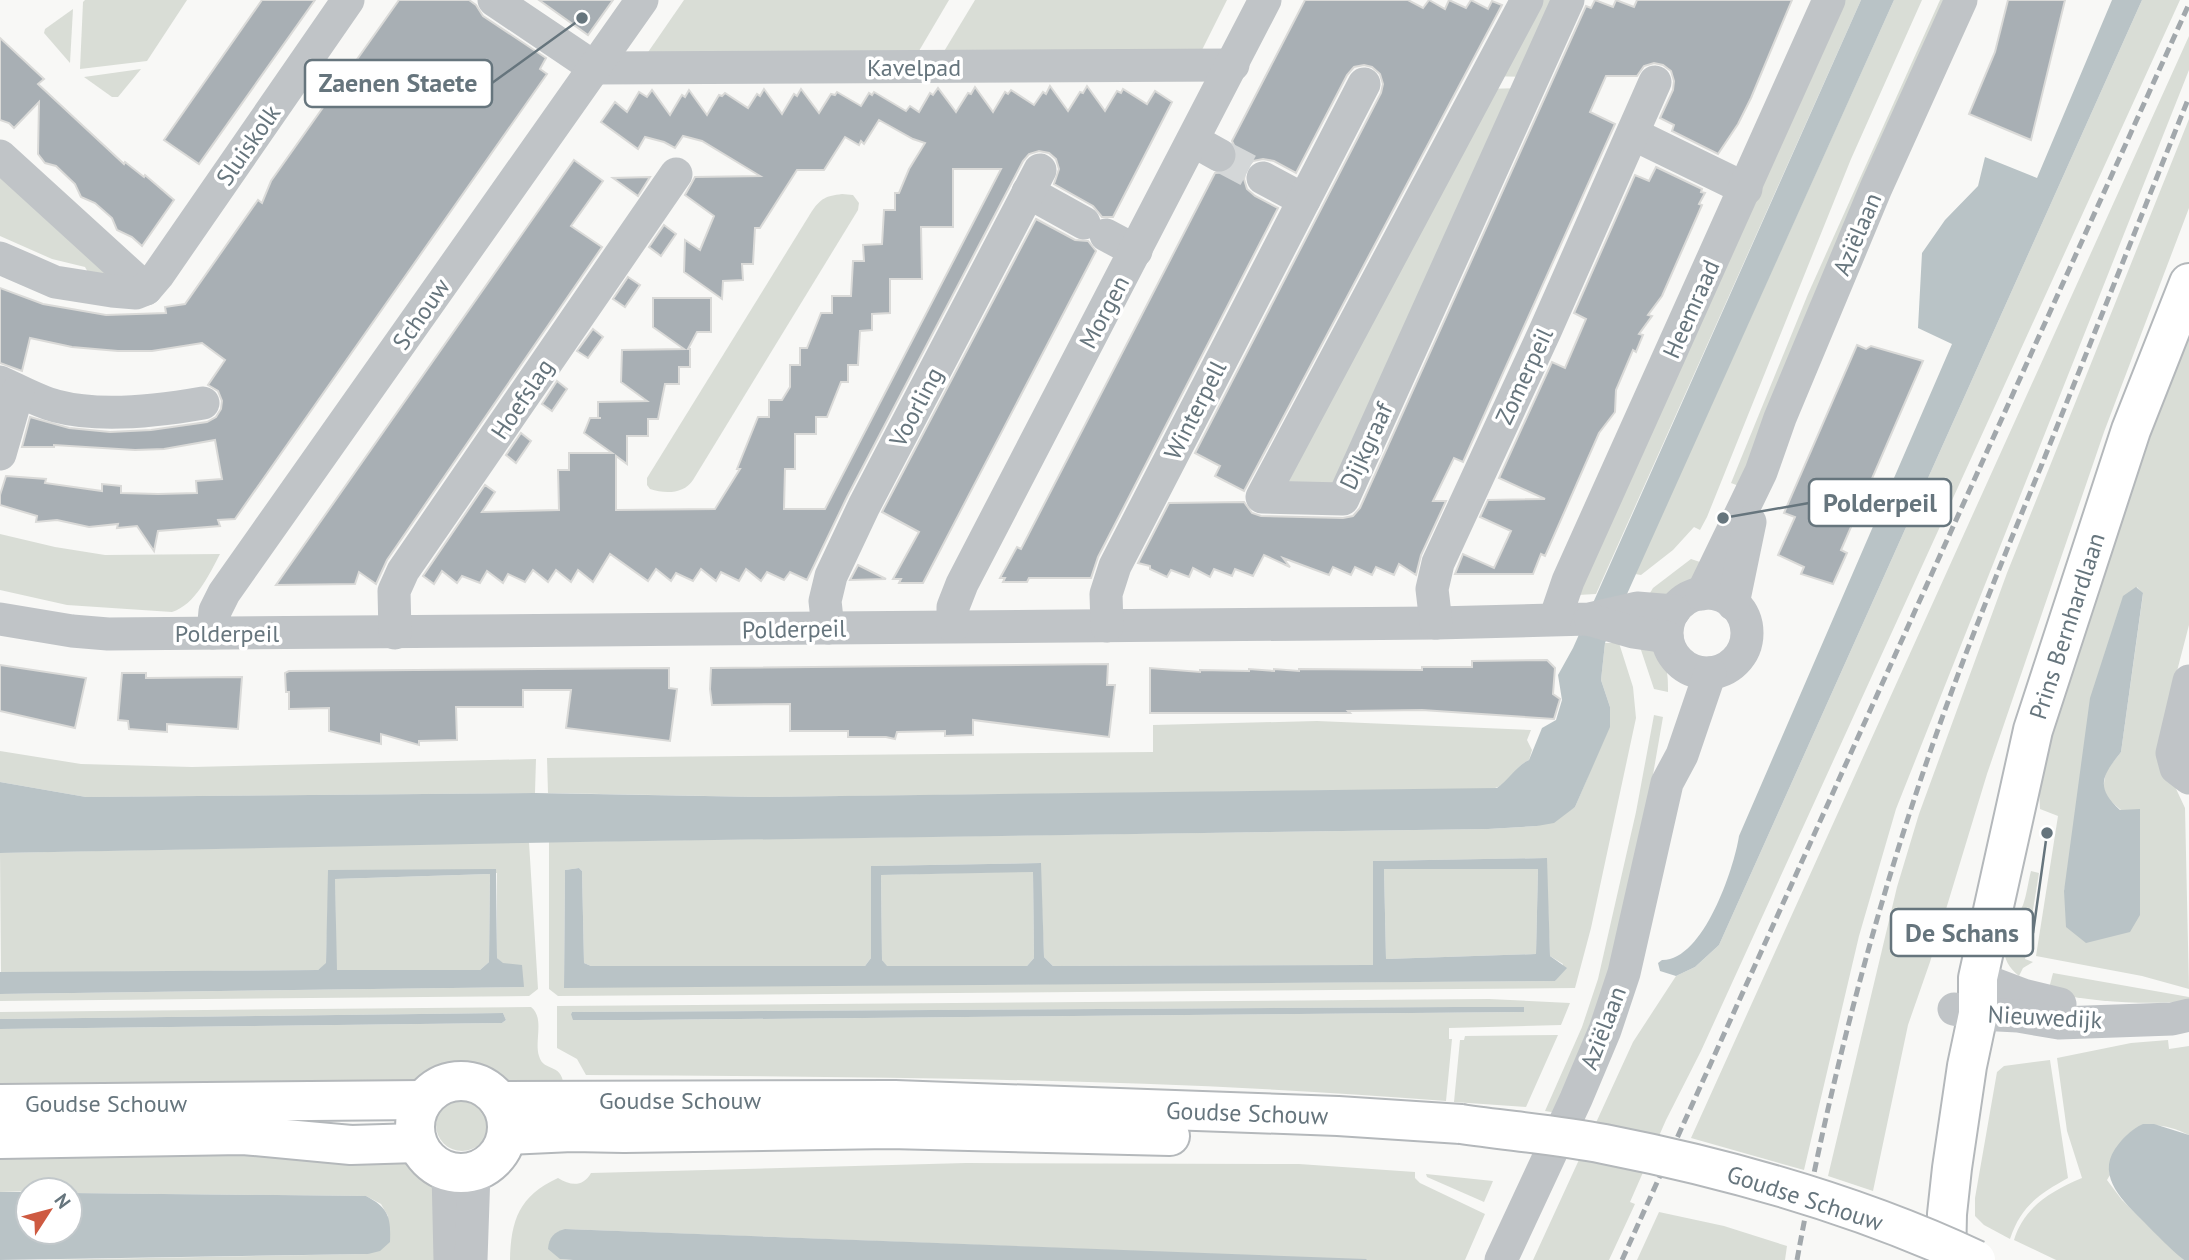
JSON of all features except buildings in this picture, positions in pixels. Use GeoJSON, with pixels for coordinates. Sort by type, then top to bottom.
{"type":"FeatureCollection","features":[{"type":"Feature","properties":{"kind":"main road","name":"Prins Bernhardlaan"},"geometry":{"type":"LineString","coordinates":[[1918,1260],[1929,1161],[2033,730],[2131,430],[2189,283]]}},
{"type":"Feature","properties":{"kind":"main road","name":"Prins Bernhardlaan"},"geometry":{"type":"LineString","coordinates":[[1946,1260],[1947,1214],[1967,1066],[1970,1000]]}},
{"type":"Feature","properties":{"kind":"main road"},"geometry":{"type":"LineString","coordinates":[[461,1081],[482,1086],[503,1118],[502,1149],[493,1161],[461,1172],[432,1164],[417,1143],[415,1121],[423,1100],[439,1086],[461,1081]]}},
{"type":"Feature","properties":{"kind":"main road","name":"Goudse Schouw"},"geometry":{"type":"LineString","coordinates":[[0,1104],[423,1100]]}},
{"type":"Feature","properties":{"kind":"main road","name":"Goudse Schouw"},"geometry":{"type":"LineString","coordinates":[[503,1118],[895,1100],[1338,1116],[1456,1136],[1692,1188],[1790,1216],[1911,1260]]}},
{"type":"Feature","properties":{"kind":"main road","name":"Goudse Schouw"},"geometry":{"type":"LineString","coordinates":[[0,1139],[243,1135],[351,1145],[417,1143]]}},
{"type":"Feature","properties":{"kind":"main road","name":"Goudse Schouw"},"geometry":{"type":"LineString","coordinates":[[1456,1136],[1602,1144],[1684,1161],[1797,1192],[1867,1216],[1976,1260]]}},
{"type":"Feature","properties":{"kind":"street","name":"Sluiskolk"},"geometry":{"type":"LineString","coordinates":[[146,289],[348,0]]}},
{"type":"Feature","properties":{"kind":"street","name":"Schouw"},"geometry":{"type":"LineString","coordinates":[[213,633],[215,611],[224,593],[642,0]]}},
{"type":"Feature","properties":{"kind":"street","name":"Morgen"},"geometry":{"type":"LineString","coordinates":[[953,626],[953,607],[962,584],[1136,251],[1206,148],[1233,65],[1265,0]]}},
{"type":"Feature","properties":{"kind":"street","name":"Dijkgraaf"},"geometry":{"type":"LineString","coordinates":[[1527,0],[1262,497],[1343,499],[1568,0]]}},
{"type":"Feature","properties":{"kind":"street","name":"Heemraad"},"geometry":{"type":"LineString","coordinates":[[1592,619],[1568,581],[1829,0]]}},
{"type":"Feature","properties":{"kind":"street","name":"Aziëlaan"},"geometry":{"type":"LineString","coordinates":[[1718,599],[1780,418],[1876,188],[1961,0]]}},
{"type":"Feature","properties":{"kind":"street"},"geometry":{"type":"LineString","coordinates":[[496,1],[594,68]]}},
{"type":"Feature","properties":{"kind":"street","name":"Kavelpad"},"geometry":{"type":"LineString","coordinates":[[594,68],[1233,65]]}},
{"type":"Feature","properties":{"kind":"street","name":"Zomerpeil"},"geometry":{"type":"LineString","coordinates":[[1436,623],[1432,589],[1438,563],[1655,82]]}},
{"type":"Feature","properties":{"kind":"street","name":"Winterpell"},"geometry":{"type":"LineString","coordinates":[[1107,626],[1105,594],[1115,566],[1364,84]]}},
{"type":"Feature","properties":{"kind":"street"},"geometry":{"type":"LineString","coordinates":[[1633,134],[1746,188]]}},
{"type":"Feature","properties":{"kind":"street"},"geometry":{"type":"LineString","coordinates":[[0,156],[146,289],[136,293],[55,282],[0,258]]}},
{"type":"Feature","properties":{"kind":"street","name":"Hoefslag"},"geometry":{"type":"LineString","coordinates":[[395,633],[394,591],[403,571],[676,174]]}},
{"type":"Feature","properties":{"kind":"street"},"geometry":{"type":"LineString","coordinates":[[1263,178],[1304,200]]}},
{"type":"Feature","properties":{"kind":"street","name":"Voorling"},"geometry":{"type":"LineString","coordinates":[[828,628],[825,601],[831,576],[864,506],[1034,181],[1095,229],[1136,251]]}},
{"type":"Feature","properties":{"kind":"street"},"geometry":{"type":"LineString","coordinates":[[0,454],[9,386],[56,406],[97,411],[155,411],[203,403]]}},
{"type":"Feature","properties":{"kind":"street"},"geometry":{"type":"LineString","coordinates":[[1686,599],[1718,599],[1743,617],[1746,626],[1745,643],[1732,664],[1682,646],[1686,599]]}},
{"type":"Feature","properties":{"kind":"street","name":"Polderpeil"},"geometry":{"type":"LineString","coordinates":[[0,619],[108,634],[1436,623],[1592,619],[1682,646]]}},
{"type":"Feature","properties":{"kind":"street","name":"Aziëlaan"},"geometry":{"type":"LineString","coordinates":[[1501,1260],[1576,1099],[1605,1030],[1624,973],[1667,783],[1682,755],[1682,646]]}},
{"type":"Feature","properties":{"kind":"street"},"geometry":{"type":"LineString","coordinates":[[2189,681],[2172,752],[2176,768],[2189,778]]}},
{"type":"Feature","properties":{"kind":"street","name":"Nieuwedijk"},"geometry":{"type":"LineString","coordinates":[[1970,1000],[2023,995],[2137,1019],[2189,1016]]}},
{"type":"Feature","properties":{"kind":"street"},"geometry":{"type":"LineString","coordinates":[[450,1260],[461,1172]]}},
{"type":"Feature","properties":{"kind":"street"},"geometry":{"type":"LineString","coordinates":[[461,1172],[471,1260]]}},
{"type":"Feature","properties":{"kind":"shaded area"},"geometry":{"type":"Polygon","coordinates":[[[85,0],[187,0],[147,61],[80,69],[85,0]]]}},
{"type":"Feature","properties":{"kind":"shaded area"},"geometry":{"type":"Polygon","coordinates":[[[684,0],[949,0],[916,56],[644,58],[684,0]]]}},
{"type":"Feature","properties":{"kind":"shaded area"},"geometry":{"type":"Polygon","coordinates":[[[975,0],[1227,0],[1198,58],[940,58],[975,0]]]}},
{"type":"Feature","properties":{"kind":"shaded area"},"geometry":{"type":"Polygon","coordinates":[[[1531,0],[1563,0],[1530,77],[1490,76],[1531,0]]]}},
{"type":"Feature","properties":{"kind":"shaded area"},"geometry":{"type":"Polygon","coordinates":[[[1843,0],[1861,0],[1596,594],[1578,595],[1843,0]]]}},
{"type":"Feature","properties":{"kind":"shaded area"},"geometry":{"type":"Polygon","coordinates":[[[1861,0],[1894,0],[1605,643],[1601,680],[1610,707],[1610,727],[1575,807],[1554,823],[1488,829],[0,853],[0,782],[86,797],[535,793],[760,797],[1497,788],[1529,760],[1542,728],[1556,720],[1562,700],[1558,675],[1573,648],[1861,0]]]}},
{"type":"Feature","properties":{"kind":"shaded area"},"geometry":{"type":"Polygon","coordinates":[[[1894,0],[1922,0],[1851,159],[1707,517],[1700,530],[1694,527],[1673,550],[1641,575],[1635,574],[1894,0]]]}},
{"type":"Feature","properties":{"kind":"shaded area"},"geometry":{"type":"Polygon","coordinates":[[[1940,0],[1949,0],[1739,486],[1731,483],[1808,294],[1940,0]]]}},
{"type":"Feature","properties":{"kind":"shaded area"},"geometry":{"type":"Polygon","coordinates":[[[2112,0],[2142,0],[1719,945],[1695,967],[1676,976],[1660,971],[1658,963],[1677,956],[1691,946],[1714,911],[1731,869],[1739,836],[1952,344],[1918,328],[1922,253],[1945,220],[1978,186],[1985,157],[2037,178],[2112,0]]]}},
{"type":"Feature","properties":{"kind":"shaded area"},"geometry":{"type":"Polygon","coordinates":[[[2142,0],[2180,0],[1701,1051],[1666,1120],[1630,1202],[1635,1204],[1609,1260],[1533,1260],[1633,1042],[1676,976],[1695,967],[1719,945],[2142,0]]]}},
{"type":"Feature","properties":{"kind":"shaded area"},"geometry":{"type":"Polygon","coordinates":[[[73,9],[70,63],[44,33],[45,29],[73,9]]]}},
{"type":"Feature","properties":{"kind":"shaded area"},"geometry":{"type":"Polygon","coordinates":[[[2189,36],[2189,70],[1896,809],[1859,936],[1804,1170],[1691,1138],[2189,36]]]}},
{"type":"Feature","properties":{"kind":"shaded area"},"geometry":{"type":"Polygon","coordinates":[[[141,69],[118,97],[112,97],[84,77],[141,69]]]}},
{"type":"Feature","properties":{"kind":"shaded area"},"geometry":{"type":"Polygon","coordinates":[[[1523,88],[1345,483],[1280,483],[1484,89],[1523,88]]]}},
{"type":"Feature","properties":{"kind":"shaded area"},"geometry":{"type":"Polygon","coordinates":[[[2189,119],[2189,208],[2104,432],[1987,774],[1908,1025],[1873,1191],[1828,1176],[1897,887],[1919,814],[2007,573],[2189,119]]]}},
{"type":"Feature","properties":{"kind":"shaded area"},"geometry":{"type":"Polygon","coordinates":[[[0,165],[117,273],[90,276],[85,267],[52,259],[0,236],[0,165]]]}},
{"type":"Feature","properties":{"kind":"shaded area"},"geometry":{"type":"Polygon","coordinates":[[[842,194],[853,195],[859,203],[858,210],[693,480],[685,488],[674,492],[650,489],[647,478],[812,211],[824,198],[842,194]]]}},
{"type":"Feature","properties":{"kind":"shaded area"},"geometry":{"type":"Polygon","coordinates":[[[2189,318],[2189,625],[2157,748],[2185,808],[2189,989],[2142,976],[2036,956],[2058,816],[2040,809],[2039,787],[2074,638],[2189,318]],[[2137,587],[2064,891],[2140,810],[2121,810],[2109,800],[2103,789],[2106,771],[2121,752],[2143,594],[2137,587]]]}},
{"type":"Feature","properties":{"kind":"shaded area"},"geometry":{"type":"Polygon","coordinates":[[[0,534],[105,555],[220,554],[194,596],[188,603],[172,612],[67,605],[0,590],[0,534]]]}},
{"type":"Feature","properties":{"kind":"shaded area"},"geometry":{"type":"Polygon","coordinates":[[[1691,559],[1706,564],[1689,585],[1666,597],[1647,598],[1653,588],[1691,559]]]}},
{"type":"Feature","properties":{"kind":"shaded area"},"geometry":{"type":"Polygon","coordinates":[[[2136,587],[2143,593],[2121,752],[2109,768],[2104,788],[2120,810],[2140,809],[2140,915],[2130,932],[2086,943],[2066,927],[2064,891],[2090,698],[2123,596],[2136,587]]]}},
{"type":"Feature","properties":{"kind":"shaded area"},"geometry":{"type":"Polygon","coordinates":[[[1605,643],[1619,643],[1633,687],[1636,718],[1591,928],[1575,988],[558,996],[549,989],[549,842],[1488,829],[1537,826],[1575,807],[1610,707],[1601,680],[1605,643]],[[1546,858],[1373,861],[1374,965],[1053,966],[1044,957],[1040,863],[871,866],[871,958],[865,966],[591,966],[584,963],[582,871],[579,868],[565,870],[564,987],[1555,981],[1563,964],[1550,956],[1546,858]]]}},
{"type":"Feature","properties":{"kind":"shaded area"},"geometry":{"type":"Polygon","coordinates":[[[1639,644],[1654,644],[1662,655],[1668,678],[1668,692],[1654,689],[1639,644]]]}},
{"type":"Feature","properties":{"kind":"shaded area"},"geometry":{"type":"Polygon","coordinates":[[[1654,715],[1663,717],[1618,948],[1557,1113],[1545,1111],[1582,1027],[1598,979],[1636,812],[1654,715]]]}},
{"type":"Feature","properties":{"kind":"shaded area"},"geometry":{"type":"Polygon","coordinates":[[[1317,721],[1531,730],[1527,740],[1532,750],[1529,760],[1493,789],[760,797],[548,793],[547,758],[1153,752],[1153,725],[1317,721]]]}},
{"type":"Feature","properties":{"kind":"shaded area"},"geometry":{"type":"Polygon","coordinates":[[[0,751],[81,764],[192,767],[536,759],[535,793],[86,797],[0,782],[0,751]]]}},
{"type":"Feature","properties":{"kind":"shaded area"},"geometry":{"type":"Polygon","coordinates":[[[529,842],[538,989],[529,996],[0,1001],[0,994],[524,987],[497,958],[497,873],[329,870],[326,964],[318,970],[1,973],[0,853],[529,842]]]}},
{"type":"Feature","properties":{"kind":"shaded area"},"geometry":{"type":"Polygon","coordinates":[[[1547,858],[1550,956],[1567,968],[1555,981],[564,988],[565,870],[579,868],[582,871],[584,963],[591,966],[865,966],[871,958],[871,866],[1041,863],[1044,957],[1053,966],[1373,965],[1373,861],[1547,858]],[[1384,869],[1386,959],[1536,954],[1538,869],[1384,869]],[[1033,872],[881,875],[882,960],[887,966],[1027,966],[1034,958],[1033,872]]]}},
{"type":"Feature","properties":{"kind":"shaded area"},"geometry":{"type":"Polygon","coordinates":[[[496,869],[497,958],[503,963],[522,965],[524,987],[0,994],[0,972],[318,970],[326,963],[328,870],[496,869]],[[490,874],[335,879],[337,970],[480,970],[489,962],[490,874]]]}},
{"type":"Feature","properties":{"kind":"shaded area"},"geometry":{"type":"Polygon","coordinates":[[[1384,869],[1538,869],[1536,954],[1386,959],[1384,869]]]}},
{"type":"Feature","properties":{"kind":"shaded area"},"geometry":{"type":"Polygon","coordinates":[[[1033,871],[1034,958],[1027,966],[886,966],[882,960],[881,875],[1033,871]]]}},
{"type":"Feature","properties":{"kind":"shaded area"},"geometry":{"type":"Polygon","coordinates":[[[2031,871],[2039,873],[2025,959],[2033,962],[2023,968],[2019,976],[2010,967],[2004,950],[2009,932],[2023,905],[2031,871]]]}},
{"type":"Feature","properties":{"kind":"shaded area"},"geometry":{"type":"Polygon","coordinates":[[[490,874],[489,962],[480,970],[337,971],[335,879],[490,874]]]}},
{"type":"Feature","properties":{"kind":"shaded area"},"geometry":{"type":"Polygon","coordinates":[[[2053,973],[2189,997],[2189,1002],[2118,1002],[2048,992],[2053,973]]]}},
{"type":"Feature","properties":{"kind":"shaded area"},"geometry":{"type":"Polygon","coordinates":[[[1489,999],[1570,1003],[1561,1025],[1449,1028],[1449,1039],[1452,1039],[1446,1101],[1124,1083],[586,1075],[577,1059],[557,1048],[557,1006],[1489,999]],[[1456,1007],[571,1014],[638,1020],[1524,1012],[1456,1007]]]}},
{"type":"Feature","properties":{"kind":"shaded area"},"geometry":{"type":"Polygon","coordinates":[[[531,1007],[538,1023],[539,1056],[545,1065],[561,1075],[564,1091],[505,1081],[500,1083],[476,1071],[457,1068],[427,1074],[409,1084],[0,1096],[0,1029],[502,1023],[506,1020],[503,1013],[0,1019],[0,1012],[531,1007]]]}},
{"type":"Feature","properties":{"kind":"shaded area"},"geometry":{"type":"Polygon","coordinates":[[[1524,1007],[1524,1012],[638,1020],[573,1020],[571,1014],[572,1012],[1524,1007]]]}},
{"type":"Feature","properties":{"kind":"shaded area"},"geometry":{"type":"Polygon","coordinates":[[[503,1013],[506,1020],[502,1023],[0,1029],[0,1019],[503,1013]]]}},
{"type":"Feature","properties":{"kind":"shaded area"},"geometry":{"type":"Polygon","coordinates":[[[1558,1035],[1526,1107],[1454,1102],[1460,1040],[1464,1040],[1465,1036],[1558,1035]]]}},
{"type":"Feature","properties":{"kind":"shaded area"},"geometry":{"type":"Polygon","coordinates":[[[2168,1040],[2169,1049],[2189,1046],[2189,1135],[2158,1125],[2131,1132],[2123,1139],[2113,1156],[2107,1180],[2122,1200],[2184,1260],[2056,1260],[2014,1240],[2024,1218],[2040,1201],[2082,1178],[2067,1131],[2057,1058],[2131,1043],[2168,1040]]]}},
{"type":"Feature","properties":{"kind":"shaded area"},"geometry":{"type":"Polygon","coordinates":[[[2050,1060],[2068,1178],[2032,1202],[2014,1228],[2010,1239],[1984,1225],[1975,1216],[1975,1198],[1997,1072],[2004,1066],[2050,1060]]]}},
{"type":"Feature","properties":{"kind":"shaded area"},"geometry":{"type":"Polygon","coordinates":[[[462,1099],[481,1106],[488,1125],[481,1144],[462,1151],[443,1144],[436,1125],[443,1106],[462,1099]]]}},
{"type":"Feature","properties":{"kind":"shaded area"},"geometry":{"type":"Polygon","coordinates":[[[2143,1124],[2154,1124],[2189,1135],[2189,1260],[2179,1256],[2137,1215],[2121,1198],[2111,1179],[2110,1159],[2115,1149],[2127,1135],[2143,1124]]]}},
{"type":"Feature","properties":{"kind":"shaded area"},"geometry":{"type":"Polygon","coordinates":[[[0,1150],[386,1152],[407,1159],[417,1169],[424,1171],[433,1183],[440,1260],[40,1260],[368,1254],[388,1216],[381,1204],[366,1196],[84,1193],[84,1176],[14,1176],[14,1192],[0,1192],[0,1150]]]}},
{"type":"Feature","properties":{"kind":"shaded area"},"geometry":{"type":"Polygon","coordinates":[[[966,1163],[1299,1164],[1415,1172],[1415,1178],[1420,1183],[1485,1214],[1465,1260],[1367,1260],[565,1229],[560,1259],[573,1260],[510,1260],[512,1233],[520,1211],[534,1193],[558,1178],[576,1184],[584,1181],[591,1173],[966,1163]]]}},
{"type":"Feature","properties":{"kind":"shaded area"},"geometry":{"type":"Polygon","coordinates":[[[1426,1174],[1493,1181],[1484,1202],[1427,1177],[1426,1174]]]}},
{"type":"Feature","properties":{"kind":"shaded area"},"geometry":{"type":"Polygon","coordinates":[[[0,1192],[14,1192],[14,1246],[84,1246],[84,1193],[366,1196],[384,1210],[390,1226],[390,1242],[380,1251],[368,1254],[0,1260],[0,1192]]]}},
{"type":"Feature","properties":{"kind":"shaded area"},"geometry":{"type":"Polygon","coordinates":[[[1659,1212],[1724,1226],[1787,1246],[1785,1260],[1637,1260],[1659,1212]]]}},
{"type":"Feature","properties":{"kind":"shaded area"},"geometry":{"type":"Polygon","coordinates":[[[565,1229],[1367,1260],[573,1260],[560,1259],[548,1249],[553,1236],[565,1229]]]}},
{"type":"Feature","properties":{"kind":"tunnel"},"geometry":{"type":"LineString","coordinates":[[1219,155],[1263,178]]}},
{"type":"Feature","properties":{"kind":"railway"},"geometry":{"type":"LineString","coordinates":[[1622,1260],[2189,4]]}},
{"type":"Feature","properties":{"kind":"railway"},"geometry":{"type":"LineString","coordinates":[[1797,1260],[1853,1006],[1888,881],[1928,758],[1983,610],[2189,97]]}},
{"type":"Feature","properties":{"kind":"place","name":"Zaenen Staete"},"geometry":{"type":"Point","coordinates":[582,18]}},
{"type":"Feature","properties":{"kind":"place","name":"Polderpeil"},"geometry":{"type":"Point","coordinates":[1723,518]}},
{"type":"Feature","properties":{"kind":"place","name":"De Schans"},"geometry":{"type":"Point","coordinates":[2047,833]}}]}
